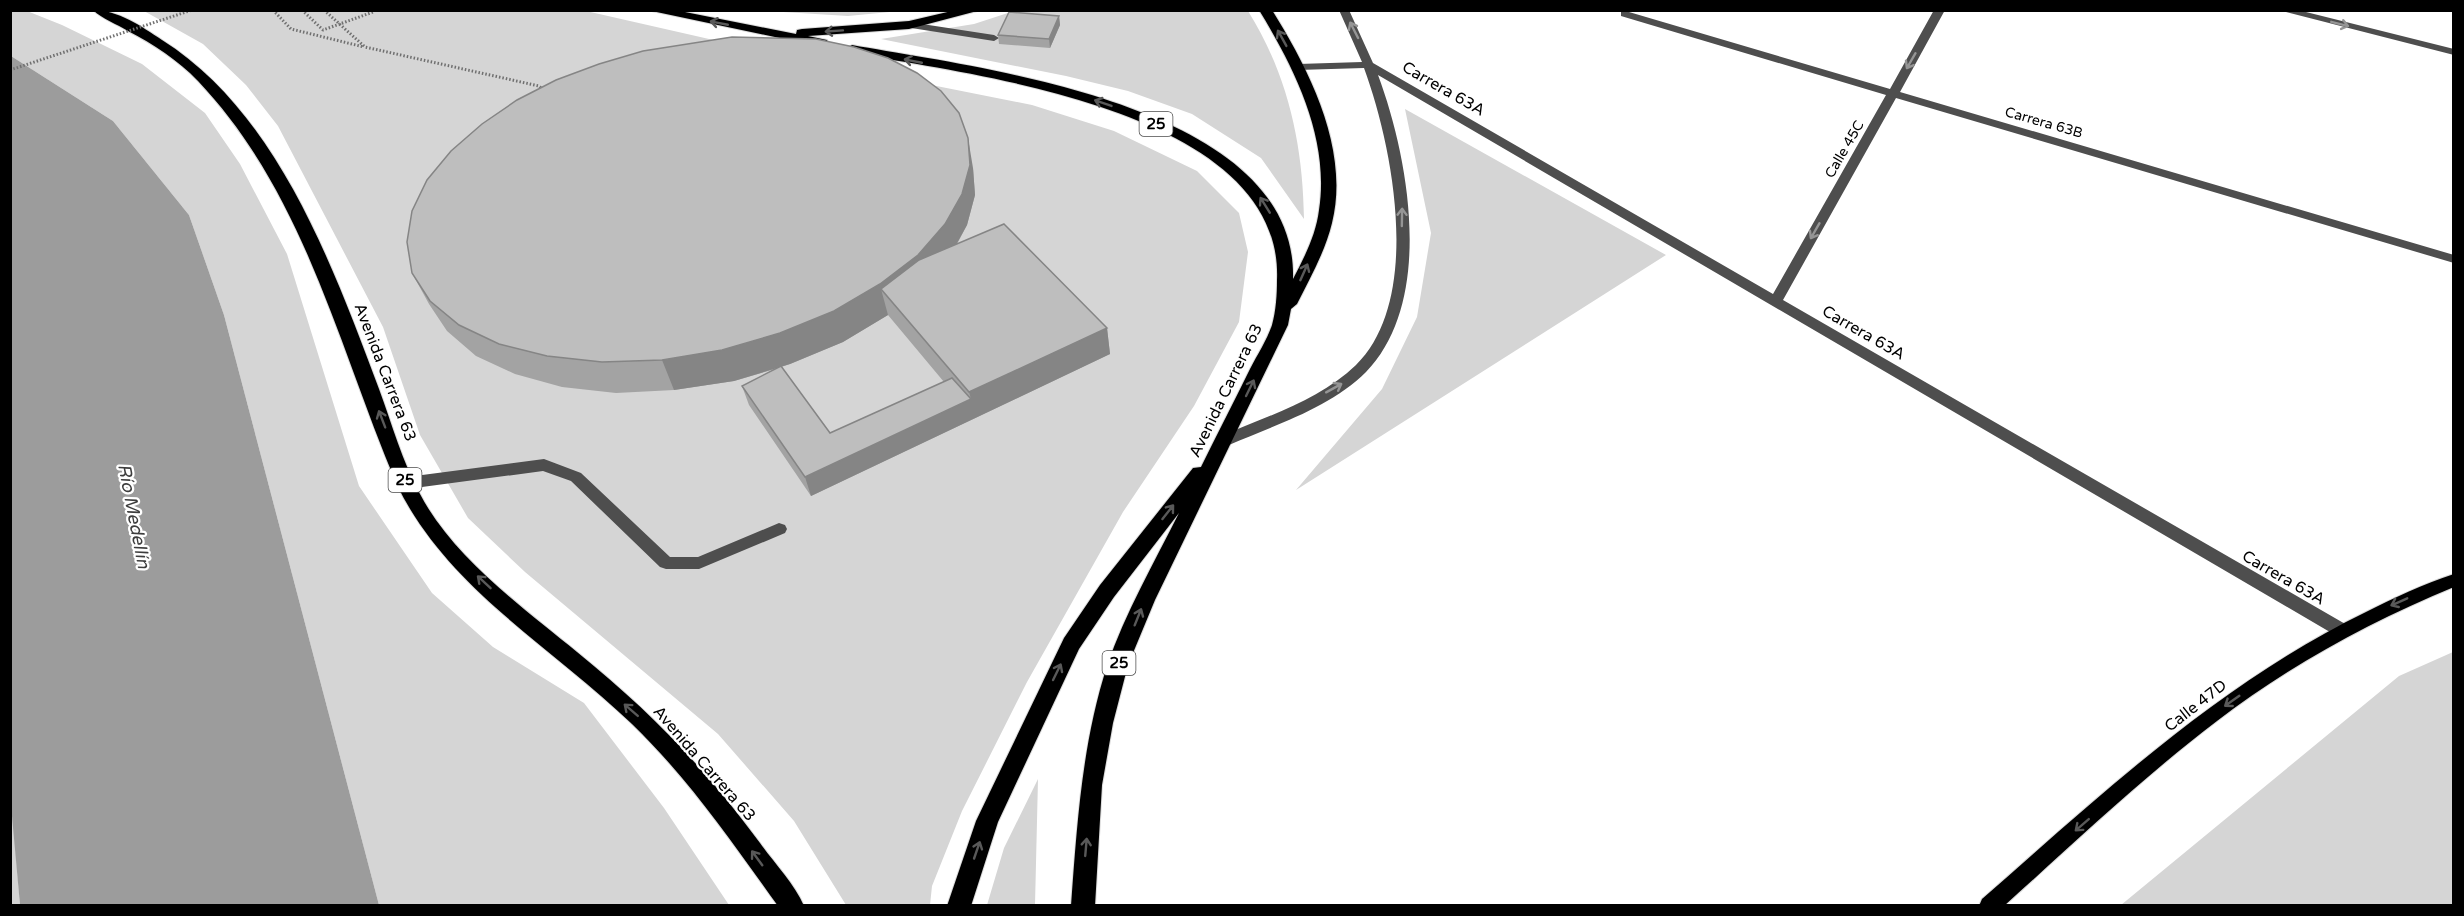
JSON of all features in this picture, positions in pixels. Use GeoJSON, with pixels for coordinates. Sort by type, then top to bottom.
{"type":"FeatureCollection","features":[{"type":"Feature","properties":{"kind":"highway","name":"Avenida Carrera 63"},"geometry":{"type":"LineString","coordinates":[[99,10],[162,46],[200,74],[240,118],[280,179],[341,309],[407,483],[421,512],[455,555],[640,718],[685,766],[792,906]]}},
{"type":"Feature","properties":{"kind":"highway","name":"Avenida Carrera 63"},"geometry":{"type":"LineString","coordinates":[[653,10],[1021,81],[1077,95],[1122,110],[1198,143],[1229,164],[1256,190],[1276,222],[1286,258],[1286,292],[1280,325],[1145,600],[1118,665],[1102,723],[1091,785],[1083,906]]}},
{"type":"Feature","properties":{"kind":"highway"},"geometry":{"type":"LineString","coordinates":[[776,35],[909,25],[975,10]]}},
{"type":"Feature","properties":{"kind":"highway"},"geometry":{"type":"LineString","coordinates":[[1265,10],[1298,67],[1324,148],[1329,181],[1327,212],[1317,243],[1280,325]]}},
{"type":"Feature","properties":{"kind":"highway"},"geometry":{"type":"LineString","coordinates":[[959,906],[987,821],[1071,644],[1107,591],[1224,441]]}},
{"type":"Feature","properties":{"kind":"main road","name":"Calle 47D"},"geometry":{"type":"LineString","coordinates":[[1989,906],[2211,715],[2341,630],[2398,602],[2454,580]]}},
{"type":"Feature","properties":{"kind":"street"},"geometry":{"type":"LineString","coordinates":[[1224,441],[1299,407],[1347,381],[1373,355],[1392,317],[1401,268],[1403,209],[1398,164],[1390,130],[1369,65],[1344,10]]}},
{"type":"Feature","properties":{"kind":"street","name":"Calle 45C"},"geometry":{"type":"LineString","coordinates":[[1775,302],[1940,10]]}},
{"type":"Feature","properties":{"kind":"street"},"geometry":{"type":"LineString","coordinates":[[2283,10],[2454,52]]}},
{"type":"Feature","properties":{"kind":"street","name":"Carrera 63B"},"geometry":{"type":"LineString","coordinates":[[1625,14],[2454,259]]}},
{"type":"Feature","properties":{"kind":"street"},"geometry":{"type":"LineString","coordinates":[[909,25],[994,38]]}},
{"type":"Feature","properties":{"kind":"street"},"geometry":{"type":"LineString","coordinates":[[1298,67],[1369,65]]}},
{"type":"Feature","properties":{"kind":"street","name":"Carrera 63A"},"geometry":{"type":"LineString","coordinates":[[1369,65],[2341,630]]}},
{"type":"Feature","properties":{"kind":"street"},"geometry":{"type":"LineString","coordinates":[[407,483],[544,465],[576,477],[666,563],[699,563],[779,529]]}},
{"type":"Feature","properties":{"kind":"path"},"geometry":{"type":"LineString","coordinates":[[10,70],[192,10]]}},
{"type":"Feature","properties":{"kind":"path"},"geometry":{"type":"LineString","coordinates":[[273,10],[291,29],[365,48],[539,86],[546,92]]}},
{"type":"Feature","properties":{"kind":"path"},"geometry":{"type":"LineString","coordinates":[[302,10],[323,30],[373,12],[372,10]]}},
{"type":"Feature","properties":{"kind":"path"},"geometry":{"type":"LineString","coordinates":[[324,10],[365,48]]}},
{"type":"Feature","properties":{"kind":"shaded area"},"geometry":{"type":"Polygon","coordinates":[[[10,11],[27,11],[62,25],[142,64],[205,113],[240,164],[287,254],[359,486],[432,593],[493,647],[584,703],[664,808],[729,905],[379,905],[224,315],[189,215],[113,121],[11,56],[10,11]]]}},
{"type":"Feature","properties":{"kind":"shaded area"},"geometry":{"type":"Polygon","coordinates":[[[144,11],[586,11],[771,53],[1032,105],[1114,131],[1197,171],[1239,213],[1248,252],[1239,322],[1194,406],[1123,512],[1027,682],[962,811],[932,886],[930,905],[846,905],[794,821],[718,734],[525,572],[468,518],[420,435],[383,327],[278,126],[246,85],[203,44],[144,11]]]}},
{"type":"Feature","properties":{"kind":"shaded area"},"geometry":{"type":"Polygon","coordinates":[[[767,11],[900,11],[848,16],[767,11]]]}},
{"type":"Feature","properties":{"kind":"shaded area"},"geometry":{"type":"Polygon","coordinates":[[[1014,11],[1248,11],[1273,60],[1291,111],[1300,164],[1304,219],[1261,158],[1192,114],[1128,91],[1066,76],[881,39],[974,24],[1014,11]]]}},
{"type":"Feature","properties":{"kind":"shaded area"},"geometry":{"type":"Polygon","coordinates":[[[1405,109],[1666,255],[1296,490],[1382,389],[1417,317],[1431,233],[1405,109]]]}},
{"type":"Feature","properties":{"kind":"shaded area"},"geometry":{"type":"Polygon","coordinates":[[[2453,652],[2453,905],[2121,905],[2399,676],[2453,652]]]}},
{"type":"Feature","properties":{"kind":"shaded area"},"geometry":{"type":"Polygon","coordinates":[[[1038,779],[1035,905],[987,905],[1004,848],[1038,779]]]}},
{"type":"Feature","properties":{"kind":"shaded area"},"geometry":{"type":"Polygon","coordinates":[[[11,794],[20,905],[11,905],[11,794]]]}},
{"type":"Feature","properties":{"kind":"water","name":"Río Medellín"},"geometry":{"type":"Polygon","coordinates":[[[11,56],[113,121],[189,215],[224,315],[379,905],[20,905],[10,794],[11,56]]]}},
{"type":"Feature","properties":{"kind":"building"},"geometry":{"type":"Polygon","coordinates":[[[1009,12],[1059,16],[1049,39],[998,35],[1009,12]]]}},
{"type":"Feature","properties":{"kind":"building"},"geometry":{"type":"Polygon","coordinates":[[[732,37],[816,39],[854,47],[888,58],[917,73],[941,91],[959,113],[968,138],[970,165],[962,194],[945,224],[918,255],[880,284],[834,311],[780,333],[722,350],[662,360],[602,362],[547,356],[499,344],[459,325],[430,301],[412,273],[407,242],[412,211],[427,180],[451,151],[482,124],[517,100],[556,80],[643,51],[732,37]]]}},
{"type":"Feature","properties":{"kind":"building"},"geometry":{"type":"Polygon","coordinates":[[[1004,224],[1107,328],[969,392],[881,289],[919,260],[1004,224]]]}},
{"type":"Feature","properties":{"kind":"building"},"geometry":{"type":"Polygon","coordinates":[[[781,366],[830,433],[952,378],[971,399],[805,477],[742,386],[781,366]]]}}]}
